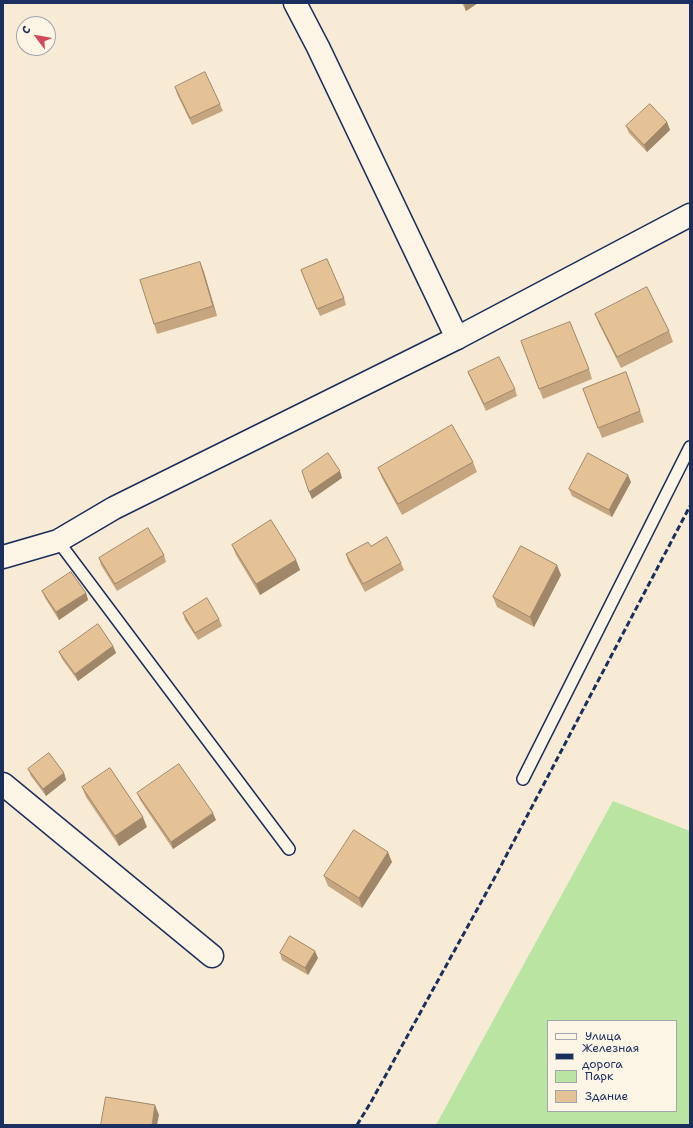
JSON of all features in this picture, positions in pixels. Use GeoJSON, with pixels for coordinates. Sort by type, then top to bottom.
{"type":"FeatureCollection","features":[{"type":"Feature","properties":{"kind":"street"},"geometry":{"type":"LineString","coordinates":[[295,3],[318,48],[456,338]]}},
{"type":"Feature","properties":{"kind":"street"},"geometry":{"type":"LineString","coordinates":[[3,556],[58,541],[114,508],[456,338],[690,215]]}},
{"type":"Feature","properties":{"kind":"street"},"geometry":{"type":"LineString","coordinates":[[3,784],[212,956]]}},
{"type":"Feature","properties":{"kind":"lane"},"geometry":{"type":"LineString","coordinates":[[523,779],[690,447]]}},
{"type":"Feature","properties":{"kind":"lane"},"geometry":{"type":"LineString","coordinates":[[58,541],[289,848]]}},
{"type":"Feature","properties":{"kind":"green space"},"geometry":{"type":"Polygon","coordinates":[[[613,801],[690,831],[690,1125],[436,1125],[613,801]]]}},
{"type":"Feature","properties":{"kind":"building"},"geometry":{"type":"Polygon","coordinates":[[[205,72],[220,104],[190,118],[175,87],[205,72]]]}},
{"type":"Feature","properties":{"kind":"building"},"geometry":{"type":"Polygon","coordinates":[[[650,104],[667,122],[644,145],[626,126],[650,104]]]}},
{"type":"Feature","properties":{"kind":"building"},"geometry":{"type":"Polygon","coordinates":[[[327,259],[344,298],[317,309],[301,270],[327,259]]]}},
{"type":"Feature","properties":{"kind":"building"},"geometry":{"type":"Polygon","coordinates":[[[200,262],[213,306],[154,324],[140,280],[200,262]]]}},
{"type":"Feature","properties":{"kind":"building"},"geometry":{"type":"Polygon","coordinates":[[[647,287],[669,331],[617,357],[595,314],[647,287]]]}},
{"type":"Feature","properties":{"kind":"building"},"geometry":{"type":"Polygon","coordinates":[[[570,322],[589,369],[539,389],[521,341],[570,322]]]}},
{"type":"Feature","properties":{"kind":"building"},"geometry":{"type":"Polygon","coordinates":[[[499,357],[515,389],[484,404],[468,372],[499,357]]]}},
{"type":"Feature","properties":{"kind":"building"},"geometry":{"type":"Polygon","coordinates":[[[626,372],[640,411],[598,428],[583,389],[626,372]]]}},
{"type":"Feature","properties":{"kind":"building"},"geometry":{"type":"Polygon","coordinates":[[[452,425],[473,462],[398,504],[378,468],[452,425]]]}},
{"type":"Feature","properties":{"kind":"building"},"geometry":{"type":"Polygon","coordinates":[[[328,453],[340,471],[309,492],[302,471],[328,453]]]}},
{"type":"Feature","properties":{"kind":"building"},"geometry":{"type":"Polygon","coordinates":[[[588,453],[628,475],[609,510],[569,489],[588,453]]]}},
{"type":"Feature","properties":{"kind":"building"},"geometry":{"type":"Polygon","coordinates":[[[271,520],[296,560],[256,584],[232,545],[271,520]]]}},
{"type":"Feature","properties":{"kind":"building"},"geometry":{"type":"Polygon","coordinates":[[[148,528],[164,555],[115,584],[99,558],[148,528]]]}},
{"type":"Feature","properties":{"kind":"building"},"geometry":{"type":"Polygon","coordinates":[[[387,537],[401,563],[363,584],[346,554],[368,542],[371,546],[387,537]]]}},
{"type":"Feature","properties":{"kind":"building"},"geometry":{"type":"Polygon","coordinates":[[[521,546],[557,565],[530,617],[493,597],[521,546]]]}},
{"type":"Feature","properties":{"kind":"building"},"geometry":{"type":"Polygon","coordinates":[[[71,572],[86,593],[56,612],[42,591],[71,572]]]}},
{"type":"Feature","properties":{"kind":"building"},"geometry":{"type":"Polygon","coordinates":[[[207,598],[219,619],[195,633],[183,613],[207,598]]]}},
{"type":"Feature","properties":{"kind":"building"},"geometry":{"type":"Polygon","coordinates":[[[98,624],[113,646],[75,674],[59,652],[98,624]]]}},
{"type":"Feature","properties":{"kind":"building"},"geometry":{"type":"Polygon","coordinates":[[[49,753],[64,773],[43,789],[28,769],[49,753]]]}},
{"type":"Feature","properties":{"kind":"building"},"geometry":{"type":"Polygon","coordinates":[[[179,764],[213,813],[171,842],[137,793],[179,764]]]}},
{"type":"Feature","properties":{"kind":"building"},"geometry":{"type":"Polygon","coordinates":[[[110,768],[143,817],[115,836],[82,787],[110,768]]]}},
{"type":"Feature","properties":{"kind":"building"},"geometry":{"type":"Polygon","coordinates":[[[354,830],[388,852],[359,898],[324,876],[354,830]]]}},
{"type":"Feature","properties":{"kind":"building"},"geometry":{"type":"Polygon","coordinates":[[[290,936],[315,951],[305,968],[280,953],[290,936]]]}},
{"type":"Feature","properties":{"kind":"building"},"geometry":{"type":"Polygon","coordinates":[[[106,1097],[155,1105],[152,1125],[101,1125],[106,1097]]]}},
{"type":"Feature","properties":{"kind":"railway"},"geometry":{"type":"LineString","coordinates":[[357,1125],[495,877],[690,506]]}}]}
